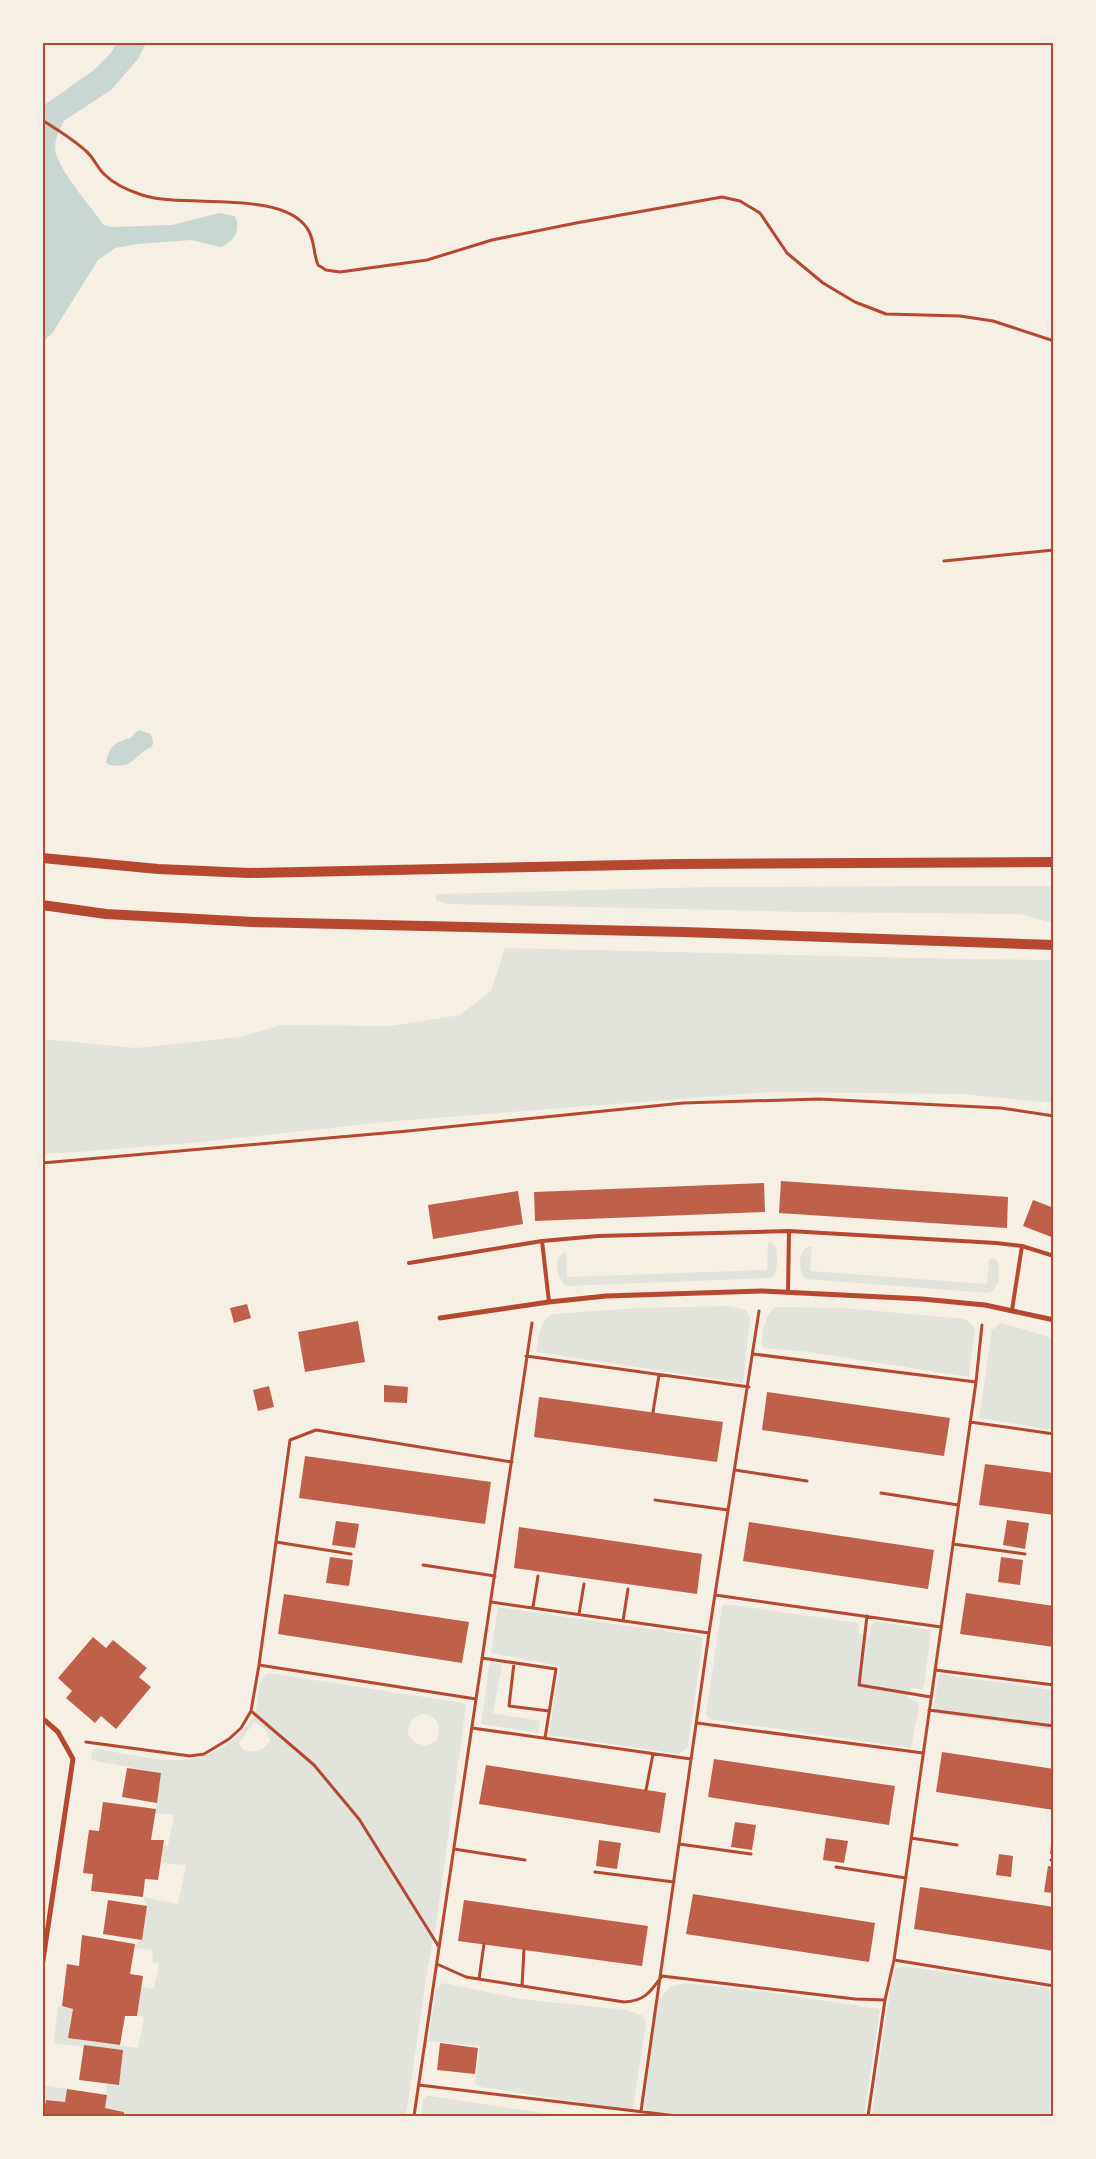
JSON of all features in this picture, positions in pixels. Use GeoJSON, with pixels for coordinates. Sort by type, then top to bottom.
{"type":"FeatureCollection","features":[{"type":"Feature","properties":{"kind":"main road"},"geometry":{"type":"LineString","coordinates":[[42,858],[158,869],[249,873],[666,865],[1054,862]]}},
{"type":"Feature","properties":{"kind":"main road"},"geometry":{"type":"LineString","coordinates":[[42,905],[106,914],[253,922],[683,932],[1054,944]]}},
{"type":"Feature","properties":{"kind":"street"},"geometry":{"type":"LineString","coordinates":[[440,1318],[549,1302],[606,1296],[762,1291],[922,1299],[985,1305],[1054,1320]]}},
{"type":"Feature","properties":{"kind":"street"},"geometry":{"type":"LineString","coordinates":[[42,1718],[58,1732],[73,1759],[42,1967]]}},
{"type":"Feature","properties":{"kind":"lane"},"geometry":{"type":"LineString","coordinates":[[788,1292],[789,1231]]}},
{"type":"Feature","properties":{"kind":"lane"},"geometry":{"type":"LineString","coordinates":[[409,1263],[542,1241],[598,1236],[789,1231],[1022,1246],[1054,1256]]}},
{"type":"Feature","properties":{"kind":"lane"},"geometry":{"type":"LineString","coordinates":[[542,1241],[549,1302]]}},
{"type":"Feature","properties":{"kind":"lane"},"geometry":{"type":"LineString","coordinates":[[1012,1310],[1022,1246]]}},
{"type":"Feature","properties":{"kind":"path"},"geometry":{"type":"LineString","coordinates":[[42,120],[68,136],[88,153],[105,175],[142,195],[177,202],[239,202],[279,210],[297,218],[307,228],[318,265],[326,270],[340,272],[427,260],[492,240],[722,197],[740,201],[760,213],[787,253],[823,283],[855,302],[886,314],[960,316],[993,321],[1054,340]]}},
{"type":"Feature","properties":{"kind":"path"},"geometry":{"type":"LineString","coordinates":[[944,561],[1054,550]]}},
{"type":"Feature","properties":{"kind":"path"},"geometry":{"type":"LineString","coordinates":[[42,1163],[398,1132],[683,1103],[819,1099],[1001,1108],[1054,1116]]}},
{"type":"Feature","properties":{"kind":"path"},"geometry":{"type":"LineString","coordinates":[[641,2111],[662,1976],[709,1633],[749,1387],[762,1291]]}},
{"type":"Feature","properties":{"kind":"path"},"geometry":{"type":"LineString","coordinates":[[414,2116],[512,1462],[526,1356],[533,1320],[530,1305]]}},
{"type":"Feature","properties":{"kind":"path"},"geometry":{"type":"LineString","coordinates":[[868,2116],[885,2000],[894,1960],[906,1878],[976,1382],[985,1305]]}},
{"type":"Feature","properties":{"kind":"path"},"geometry":{"type":"LineString","coordinates":[[753,1354],[976,1382]]}},
{"type":"Feature","properties":{"kind":"path"},"geometry":{"type":"LineString","coordinates":[[526,1356],[749,1387]]}},
{"type":"Feature","properties":{"kind":"path"},"geometry":{"type":"LineString","coordinates":[[653,1412],[659,1374]]}},
{"type":"Feature","properties":{"kind":"path"},"geometry":{"type":"LineString","coordinates":[[970,1422],[1054,1434]]}},
{"type":"Feature","properties":{"kind":"path"},"geometry":{"type":"LineString","coordinates":[[67,1748],[86,1742],[179,1755],[204,1754],[230,1739],[240,1728],[251,1711],[259,1665],[290,1440],[316,1430],[512,1462]]}},
{"type":"Feature","properties":{"kind":"path"},"geometry":{"type":"LineString","coordinates":[[735,1470],[807,1481]]}},
{"type":"Feature","properties":{"kind":"path"},"geometry":{"type":"LineString","coordinates":[[881,1493],[958,1505]]}},
{"type":"Feature","properties":{"kind":"path"},"geometry":{"type":"LineString","coordinates":[[655,1500],[728,1510]]}},
{"type":"Feature","properties":{"kind":"path"},"geometry":{"type":"LineString","coordinates":[[276,1542],[351,1554]]}},
{"type":"Feature","properties":{"kind":"path"},"geometry":{"type":"LineString","coordinates":[[953,1544],[1025,1554]]}},
{"type":"Feature","properties":{"kind":"path"},"geometry":{"type":"LineString","coordinates":[[423,1566],[495,1576]]}},
{"type":"Feature","properties":{"kind":"path"},"geometry":{"type":"LineString","coordinates":[[533,1608],[538,1576]]}},
{"type":"Feature","properties":{"kind":"path"},"geometry":{"type":"LineString","coordinates":[[579,1614],[584,1584]]}},
{"type":"Feature","properties":{"kind":"path"},"geometry":{"type":"LineString","coordinates":[[624,1621],[628,1589]]}},
{"type":"Feature","properties":{"kind":"path"},"geometry":{"type":"LineString","coordinates":[[715,1595],[941,1627]]}},
{"type":"Feature","properties":{"kind":"path"},"geometry":{"type":"LineString","coordinates":[[490,1602],[709,1633]]}},
{"type":"Feature","properties":{"kind":"path"},"geometry":{"type":"LineString","coordinates":[[867,1616],[859,1685],[931,1697]]}},
{"type":"Feature","properties":{"kind":"path"},"geometry":{"type":"LineString","coordinates":[[482,1658],[556,1669],[545,1738]]}},
{"type":"Feature","properties":{"kind":"path"},"geometry":{"type":"LineString","coordinates":[[514,1663],[509,1706],[549,1711]]}},
{"type":"Feature","properties":{"kind":"path"},"geometry":{"type":"LineString","coordinates":[[259,1665],[476,1699]]}},
{"type":"Feature","properties":{"kind":"path"},"geometry":{"type":"LineString","coordinates":[[935,1670],[1054,1686]]}},
{"type":"Feature","properties":{"kind":"path"},"geometry":{"type":"LineString","coordinates":[[929,1710],[1054,1726]]}},
{"type":"Feature","properties":{"kind":"path"},"geometry":{"type":"LineString","coordinates":[[251,1711],[314,1765],[360,1819],[440,1948]]}},
{"type":"Feature","properties":{"kind":"path"},"geometry":{"type":"LineString","coordinates":[[697,1723],[923,1753]]}},
{"type":"Feature","properties":{"kind":"path"},"geometry":{"type":"LineString","coordinates":[[472,1728],[691,1759]]}},
{"type":"Feature","properties":{"kind":"path"},"geometry":{"type":"LineString","coordinates":[[646,1790],[653,1754]]}},
{"type":"Feature","properties":{"kind":"path"},"geometry":{"type":"LineString","coordinates":[[911,1838],[957,1845]]}},
{"type":"Feature","properties":{"kind":"path"},"geometry":{"type":"LineString","coordinates":[[679,1844],[751,1854]]}},
{"type":"Feature","properties":{"kind":"path"},"geometry":{"type":"LineString","coordinates":[[454,1849],[525,1860]]}},
{"type":"Feature","properties":{"kind":"path"},"geometry":{"type":"LineString","coordinates":[[836,1867],[906,1878]]}},
{"type":"Feature","properties":{"kind":"path"},"geometry":{"type":"LineString","coordinates":[[595,1872],[674,1882]]}},
{"type":"Feature","properties":{"kind":"path"},"geometry":{"type":"LineString","coordinates":[[479,1979],[484,1944]]}},
{"type":"Feature","properties":{"kind":"path"},"geometry":{"type":"LineString","coordinates":[[522,1986],[524,1950]]}},
{"type":"Feature","properties":{"kind":"path"},"geometry":{"type":"LineString","coordinates":[[894,1960],[1054,1986]]}},
{"type":"Feature","properties":{"kind":"path"},"geometry":{"type":"LineString","coordinates":[[437,1964],[466,1977],[624,2002],[638,2001],[650,1992],[662,1976]]}},
{"type":"Feature","properties":{"kind":"path"},"geometry":{"type":"LineString","coordinates":[[662,1976],[855,1999],[885,2000]]}},
{"type":"Feature","properties":{"kind":"path"},"geometry":{"type":"LineString","coordinates":[[419,2085],[677,2116]]}},
{"type":"Feature","properties":{"kind":"shaded area"},"geometry":{"type":"Polygon","coordinates":[[[117,43],[146,43],[138,59],[111,90],[65,120],[55,144],[58,160],[63,169],[104,225],[112,227],[172,225],[219,213],[235,216],[237,230],[230,242],[221,247],[191,240],[136,244],[115,248],[98,260],[53,332],[43,342],[43,106],[94,70],[110,54],[117,43]]]}},
{"type":"Feature","properties":{"kind":"shaded area"},"geometry":{"type":"Polygon","coordinates":[[[139,730],[151,734],[152,747],[130,763],[118,766],[109,765],[106,762],[111,748],[130,738],[139,730]]]}},
{"type":"Feature","properties":{"kind":"shaded area"},"geometry":{"type":"Polygon","coordinates":[[[1053,886],[1053,923],[1019,914],[806,912],[448,904],[436,900],[436,896],[439,894],[707,887],[1053,886]]]}},
{"type":"Feature","properties":{"kind":"shaded area"},"geometry":{"type":"Polygon","coordinates":[[[505,948],[1053,960],[1053,1103],[961,1094],[771,1092],[395,1121],[191,1143],[43,1153],[43,1039],[136,1048],[240,1037],[281,1025],[391,1026],[460,1015],[491,991],[505,948]]]}},
{"type":"Feature","properties":{"kind":"shaded area"},"geometry":{"type":"Polygon","coordinates":[[[771,1242],[776,1247],[777,1259],[776,1271],[772,1278],[566,1286],[560,1278],[557,1268],[559,1258],[566,1252],[567,1277],[767,1270],[768,1243],[771,1242]]]}},
{"type":"Feature","properties":{"kind":"shaded area"},"geometry":{"type":"Polygon","coordinates":[[[807,1247],[812,1247],[810,1271],[987,1284],[989,1260],[992,1258],[998,1261],[999,1281],[993,1291],[988,1293],[805,1279],[801,1271],[800,1262],[802,1253],[807,1247]]]}},
{"type":"Feature","properties":{"kind":"shaded area"},"geometry":{"type":"Polygon","coordinates":[[[728,1306],[746,1310],[750,1318],[743,1383],[536,1352],[539,1335],[545,1320],[554,1314],[638,1308],[728,1306]]]}},
{"type":"Feature","properties":{"kind":"shaded area"},"geometry":{"type":"Polygon","coordinates":[[[776,1307],[844,1308],[965,1319],[975,1328],[969,1377],[809,1352],[764,1348],[761,1343],[765,1323],[769,1314],[776,1307]]]}},
{"type":"Feature","properties":{"kind":"shaded area"},"geometry":{"type":"Polygon","coordinates":[[[1001,1323],[1053,1338],[1053,1430],[979,1418],[992,1330],[1001,1323]]]}},
{"type":"Feature","properties":{"kind":"shaded area"},"geometry":{"type":"Polygon","coordinates":[[[726,1604],[859,1623],[859,1634],[869,1635],[873,1621],[931,1630],[924,1685],[922,1689],[910,1688],[908,1698],[917,1702],[919,1707],[911,1748],[709,1719],[706,1713],[722,1606],[726,1604]]]}},
{"type":"Feature","properties":{"kind":"shaded area"},"geometry":{"type":"Polygon","coordinates":[[[498,1607],[699,1636],[703,1639],[688,1747],[679,1754],[549,1735],[560,1666],[491,1653],[498,1607]]]}},
{"type":"Feature","properties":{"kind":"shaded area"},"geometry":{"type":"Polygon","coordinates":[[[495,1663],[502,1665],[493,1713],[540,1721],[538,1733],[481,1724],[489,1665],[495,1663]]]}},
{"type":"Feature","properties":{"kind":"shaded area"},"geometry":{"type":"Polygon","coordinates":[[[269,1673],[463,1703],[466,1706],[436,1925],[428,1966],[406,2116],[124,2116],[124,2111],[105,2108],[107,2083],[123,2050],[57,2044],[54,2042],[58,2006],[73,2009],[69,2038],[138,2048],[144,2017],[137,2016],[141,1987],[154,1989],[159,1963],[152,1962],[153,1950],[134,1948],[135,1944],[142,1940],[147,1906],[143,1897],[178,1904],[186,1865],[161,1863],[163,1845],[168,1846],[174,1815],[155,1813],[161,1773],[91,1760],[93,1748],[169,1760],[205,1755],[222,1748],[238,1735],[253,1717],[260,1684],[269,1673]],[[422,1714],[411,1721],[408,1734],[415,1743],[426,1746],[436,1741],[439,1727],[435,1719],[422,1714]],[[254,1722],[239,1743],[245,1750],[260,1750],[270,1740],[264,1728],[254,1722]]]}},
{"type":"Feature","properties":{"kind":"shaded area"},"geometry":{"type":"Polygon","coordinates":[[[939,1674],[1053,1690],[1053,1730],[933,1713],[939,1674]]]}},
{"type":"Feature","properties":{"kind":"shaded area"},"geometry":{"type":"Polygon","coordinates":[[[903,1966],[1053,1989],[1054,2108],[1048,2116],[872,2116],[893,1975],[895,1969],[903,1966]]]}},
{"type":"Feature","properties":{"kind":"shaded area"},"geometry":{"type":"Polygon","coordinates":[[[443,1983],[521,1999],[626,2010],[644,2016],[646,2024],[633,2109],[480,2087],[475,2084],[480,2046],[428,2041],[436,1989],[443,1983]]]}},
{"type":"Feature","properties":{"kind":"shaded area"},"geometry":{"type":"Polygon","coordinates":[[[686,1983],[766,1992],[880,2009],[864,2116],[675,2116],[648,2111],[644,2107],[658,2001],[671,1986],[686,1983]]]}},
{"type":"Feature","properties":{"kind":"shaded area"},"geometry":{"type":"Polygon","coordinates":[[[43,2085],[67,2089],[65,2102],[46,2100],[43,2103],[43,2085]]]}},
{"type":"Feature","properties":{"kind":"shaded area"},"geometry":{"type":"Polygon","coordinates":[[[427,2096],[564,2116],[421,2116],[423,2099],[427,2096]]]}},
{"type":"Feature","properties":{"kind":"building"},"geometry":{"type":"Polygon","coordinates":[[[781,1181],[1008,1197],[1007,1228],[779,1213],[781,1181]]]}},
{"type":"Feature","properties":{"kind":"building"},"geometry":{"type":"Polygon","coordinates":[[[764,1183],[765,1212],[535,1221],[534,1192],[764,1183]]]}},
{"type":"Feature","properties":{"kind":"building"},"geometry":{"type":"Polygon","coordinates":[[[518,1191],[523,1224],[433,1239],[428,1205],[518,1191]]]}},
{"type":"Feature","properties":{"kind":"building"},"geometry":{"type":"Polygon","coordinates":[[[1033,1200],[1054,1208],[1054,1238],[1023,1226],[1033,1200]]]}},
{"type":"Feature","properties":{"kind":"building"},"geometry":{"type":"Polygon","coordinates":[[[247,1304],[251,1318],[234,1323],[230,1308],[247,1304]]]}},
{"type":"Feature","properties":{"kind":"building"},"geometry":{"type":"Polygon","coordinates":[[[358,1321],[365,1362],[305,1372],[298,1332],[358,1321]]]}},
{"type":"Feature","properties":{"kind":"building"},"geometry":{"type":"Polygon","coordinates":[[[384,1385],[408,1387],[407,1403],[384,1402],[384,1385]]]}},
{"type":"Feature","properties":{"kind":"building"},"geometry":{"type":"Polygon","coordinates":[[[269,1386],[274,1407],[258,1411],[253,1390],[269,1386]]]}},
{"type":"Feature","properties":{"kind":"building"},"geometry":{"type":"Polygon","coordinates":[[[767,1392],[950,1418],[944,1456],[762,1430],[767,1392]]]}},
{"type":"Feature","properties":{"kind":"building"},"geometry":{"type":"Polygon","coordinates":[[[539,1397],[723,1422],[717,1462],[534,1437],[539,1397]]]}},
{"type":"Feature","properties":{"kind":"building"},"geometry":{"type":"Polygon","coordinates":[[[305,1456],[491,1482],[485,1524],[299,1498],[305,1456]]]}},
{"type":"Feature","properties":{"kind":"building"},"geometry":{"type":"Polygon","coordinates":[[[985,1464],[1054,1473],[1054,1515],[979,1505],[985,1464]]]}},
{"type":"Feature","properties":{"kind":"building"},"geometry":{"type":"Polygon","coordinates":[[[1007,1520],[1029,1523],[1025,1549],[1003,1545],[1007,1520]]]}},
{"type":"Feature","properties":{"kind":"building"},"geometry":{"type":"Polygon","coordinates":[[[336,1521],[359,1524],[355,1548],[332,1545],[336,1521]]]}},
{"type":"Feature","properties":{"kind":"building"},"geometry":{"type":"Polygon","coordinates":[[[749,1522],[934,1550],[928,1589],[743,1561],[749,1522]]]}},
{"type":"Feature","properties":{"kind":"building"},"geometry":{"type":"Polygon","coordinates":[[[519,1527],[702,1554],[697,1594],[514,1568],[519,1527]]]}},
{"type":"Feature","properties":{"kind":"building"},"geometry":{"type":"Polygon","coordinates":[[[330,1557],[353,1560],[349,1586],[326,1583],[330,1557]]]}},
{"type":"Feature","properties":{"kind":"building"},"geometry":{"type":"Polygon","coordinates":[[[1001,1557],[1023,1560],[1020,1585],[998,1582],[1001,1557]]]}},
{"type":"Feature","properties":{"kind":"building"},"geometry":{"type":"Polygon","coordinates":[[[966,1593],[1054,1606],[1054,1647],[960,1634],[966,1593]]]}},
{"type":"Feature","properties":{"kind":"building"},"geometry":{"type":"Polygon","coordinates":[[[284,1594],[469,1622],[462,1663],[278,1634],[284,1594]]]}},
{"type":"Feature","properties":{"kind":"building"},"geometry":{"type":"Polygon","coordinates":[[[93,1637],[106,1648],[113,1640],[147,1668],[139,1677],[151,1687],[116,1729],[101,1716],[95,1723],[66,1698],[72,1691],[58,1678],[93,1637]]]}},
{"type":"Feature","properties":{"kind":"building"},"geometry":{"type":"Polygon","coordinates":[[[942,1752],[1054,1769],[1054,1810],[936,1792],[942,1752]]]}},
{"type":"Feature","properties":{"kind":"building"},"geometry":{"type":"Polygon","coordinates":[[[714,1759],[895,1786],[889,1825],[708,1797],[714,1759]]]}},
{"type":"Feature","properties":{"kind":"building"},"geometry":{"type":"Polygon","coordinates":[[[486,1765],[666,1793],[660,1833],[479,1804],[486,1765]]]}},
{"type":"Feature","properties":{"kind":"building"},"geometry":{"type":"Polygon","coordinates":[[[127,1768],[161,1773],[157,1803],[122,1797],[127,1768]]]}},
{"type":"Feature","properties":{"kind":"building"},"geometry":{"type":"Polygon","coordinates":[[[103,1802],[156,1809],[151,1840],[164,1840],[158,1880],[145,1879],[143,1897],[91,1891],[93,1874],[83,1873],[89,1830],[99,1831],[103,1802]]]}},
{"type":"Feature","properties":{"kind":"building"},"geometry":{"type":"Polygon","coordinates":[[[735,1822],[756,1825],[752,1850],[731,1847],[735,1822]]]}},
{"type":"Feature","properties":{"kind":"building"},"geometry":{"type":"Polygon","coordinates":[[[1052,1835],[1054,1835],[1054,1855],[1050,1854],[1052,1835]]]}},
{"type":"Feature","properties":{"kind":"building"},"geometry":{"type":"Polygon","coordinates":[[[826,1838],[848,1841],[844,1863],[823,1860],[826,1838]]]}},
{"type":"Feature","properties":{"kind":"building"},"geometry":{"type":"Polygon","coordinates":[[[599,1840],[621,1843],[617,1869],[596,1866],[599,1840]]]}},
{"type":"Feature","properties":{"kind":"building"},"geometry":{"type":"Polygon","coordinates":[[[999,1854],[1013,1856],[1011,1877],[996,1875],[999,1854]]]}},
{"type":"Feature","properties":{"kind":"building"},"geometry":{"type":"Polygon","coordinates":[[[1048,1866],[1054,1867],[1054,1893],[1044,1892],[1048,1866]]]}},
{"type":"Feature","properties":{"kind":"building"},"geometry":{"type":"Polygon","coordinates":[[[920,1887],[1054,1907],[1054,1951],[914,1929],[920,1887]]]}},
{"type":"Feature","properties":{"kind":"building"},"geometry":{"type":"Polygon","coordinates":[[[693,1894],[875,1923],[869,1962],[686,1934],[693,1894]]]}},
{"type":"Feature","properties":{"kind":"building"},"geometry":{"type":"Polygon","coordinates":[[[108,1900],[147,1906],[142,1940],[103,1934],[108,1900]]]}},
{"type":"Feature","properties":{"kind":"building"},"geometry":{"type":"Polygon","coordinates":[[[464,1900],[648,1926],[642,1966],[458,1941],[464,1900]]]}},
{"type":"Feature","properties":{"kind":"building"},"geometry":{"type":"Polygon","coordinates":[[[82,1935],[135,1944],[130,1974],[143,1976],[137,2016],[125,2016],[120,2045],[68,2038],[73,2009],[62,2006],[67,1964],[79,1966],[82,1935]]]}},
{"type":"Feature","properties":{"kind":"building"},"geometry":{"type":"Polygon","coordinates":[[[440,2043],[478,2048],[475,2074],[437,2070],[440,2043]]]}},
{"type":"Feature","properties":{"kind":"building"},"geometry":{"type":"Polygon","coordinates":[[[84,2045],[123,2050],[119,2085],[79,2080],[84,2045]]]}},
{"type":"Feature","properties":{"kind":"building"},"geometry":{"type":"Polygon","coordinates":[[[67,2089],[107,2095],[105,2108],[124,2112],[124,2116],[43,2116],[46,2100],[65,2102],[67,2089]]]}}]}
